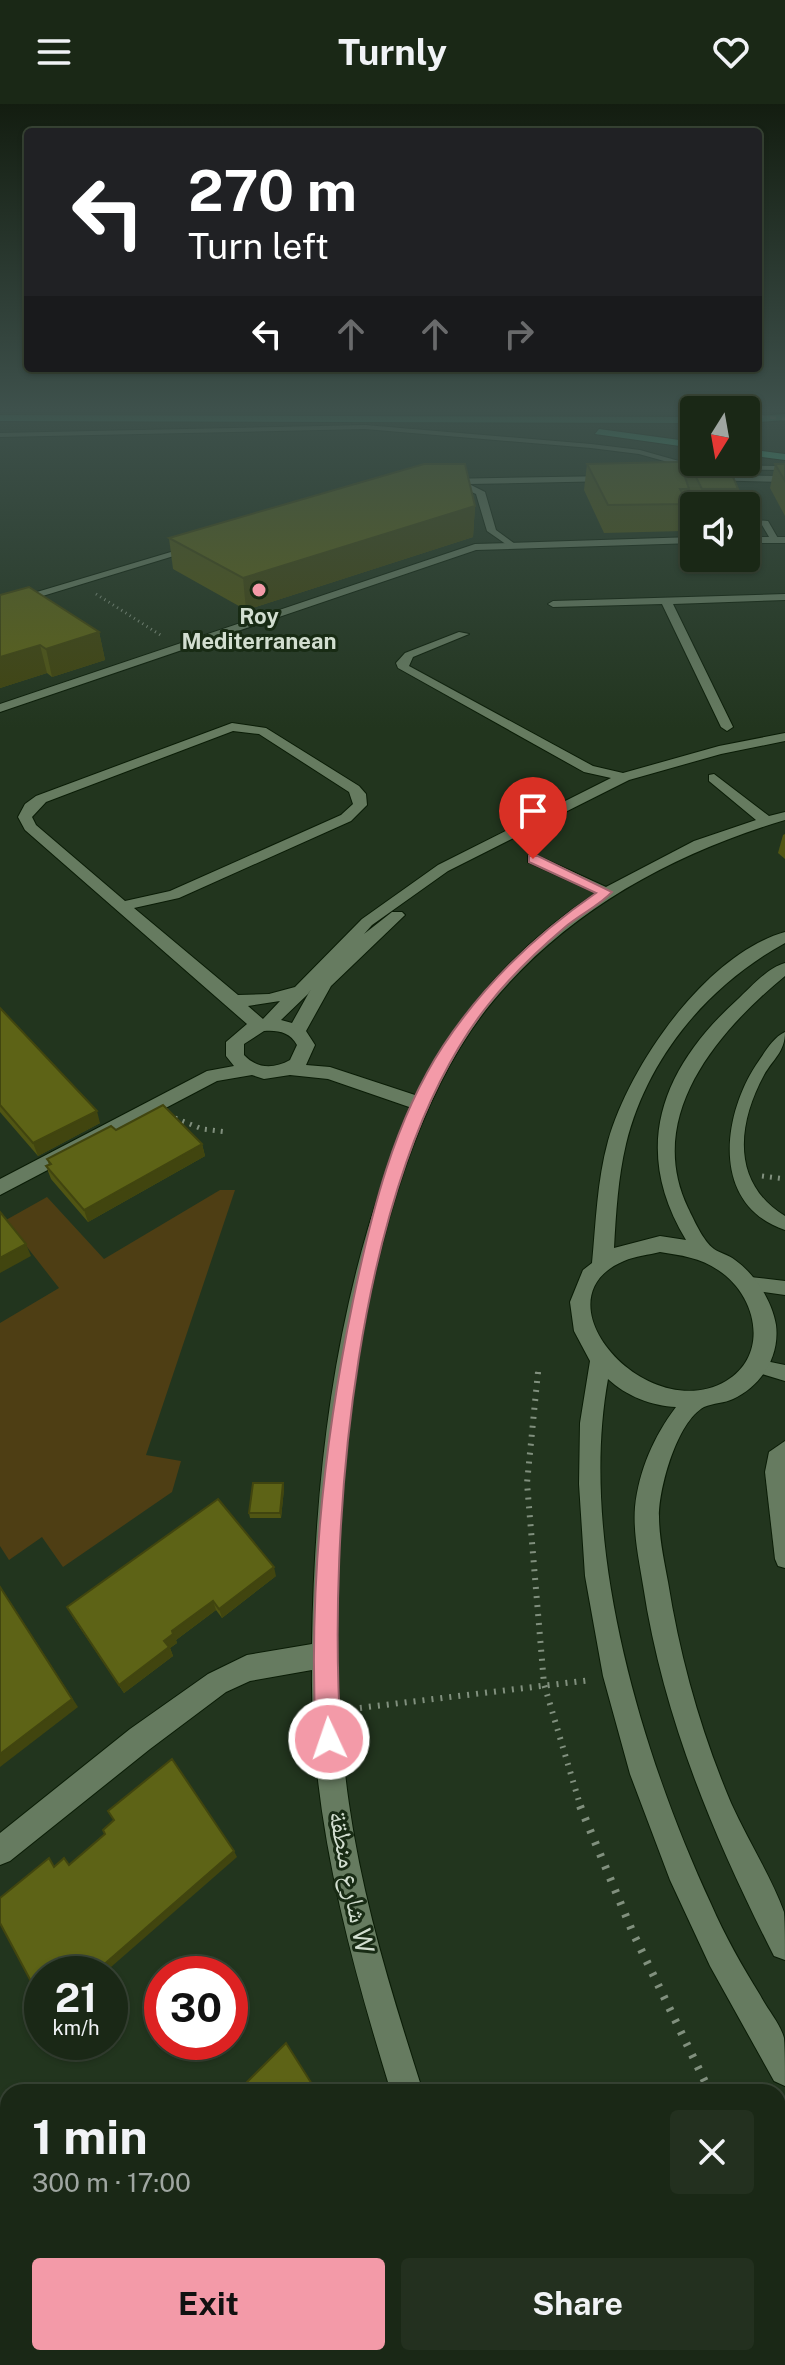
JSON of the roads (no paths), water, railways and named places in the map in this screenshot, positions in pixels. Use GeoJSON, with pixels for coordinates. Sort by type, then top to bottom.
{"type":"FeatureCollection","features":[{"type":"Feature","properties":{"kind":"street"},"geometry":{"type":"LineString","coordinates":[[488,517],[492,531],[510,544]]}},
{"type":"Feature","properties":{"kind":"street"},"geometry":{"type":"LineString","coordinates":[[481,545],[492,531]]}},
{"type":"Feature","properties":{"kind":"street"},"geometry":{"type":"LineString","coordinates":[[0,708],[481,545],[680,540]]}},
{"type":"Feature","properties":{"kind":"street"},"geometry":{"type":"LineString","coordinates":[[0,606],[211,543]]}},
{"type":"Feature","properties":{"kind":"street"},"geometry":{"type":"LineString","coordinates":[[553,604],[785,597]]}},
{"type":"Feature","properties":{"kind":"street"},"geometry":{"type":"LineString","coordinates":[[666,601],[727,727]]}},
{"type":"Feature","properties":{"kind":"street"},"geometry":{"type":"LineString","coordinates":[[463,634],[409,655],[403,660],[404,668],[589,769],[624,777]]}},
{"type":"Feature","properties":{"kind":"street"},"geometry":{"type":"LineString","coordinates":[[121,906],[174,895],[346,818],[360,805],[359,794],[262,731],[232,727],[41,799],[30,807],[25,817],[30,827],[121,906],[234,1001],[262,1026],[297,1032],[303,1038],[305,1052],[330,1073]]}},
{"type":"Feature","properties":{"kind":"street"},"geometry":{"type":"LineString","coordinates":[[213,1075],[234,1050],[240,1036],[262,1026],[302,990],[333,954],[404,893],[494,840],[624,777],[719,750],[785,737]]}},
{"type":"Feature","properties":{"kind":"street"},"geometry":{"type":"LineString","coordinates":[[297,1032],[308,1005],[348,959],[381,928],[454,876],[620,790],[695,765],[785,746]]}},
{"type":"Feature","properties":{"kind":"street"},"geometry":{"type":"LineString","coordinates":[[589,769],[595,778],[595,789]]}},
{"type":"Feature","properties":{"kind":"street"},"geometry":{"type":"LineString","coordinates":[[714,778],[776,818]]}},
{"type":"Feature","properties":{"kind":"street","name":"شارع منطقة W"},"geometry":{"type":"LineString","coordinates":[[404,2084],[375,1993],[351,1890],[330,1767],[323,1655],[328,1550],[342,1401],[375,1240],[420,1104],[449,1050],[482,1002],[520,960],[561,924],[606,892],[669,858],[776,818]]}},
{"type":"Feature","properties":{"kind":"street"},"geometry":{"type":"LineString","coordinates":[[533,859],[606,892]]}},
{"type":"Feature","properties":{"kind":"street"},"geometry":{"type":"LineString","coordinates":[[153,933],[160,913],[174,895]]}},
{"type":"Feature","properties":{"kind":"street"},"geometry":{"type":"LineString","coordinates":[[602,1263],[611,1175],[621,1130],[645,1068],[683,1017],[713,986],[749,957],[785,937]]}},
{"type":"Feature","properties":{"kind":"street"},"geometry":{"type":"LineString","coordinates":[[705,1253],[682,1218],[669,1183],[664,1150],[667,1119],[699,1055],[723,1023],[785,968]]}},
{"type":"Feature","properties":{"kind":"street"},"geometry":{"type":"LineString","coordinates":[[234,1001],[269,999],[302,990]]}},
{"type":"Feature","properties":{"kind":"street"},"geometry":{"type":"LineString","coordinates":[[234,1050],[238,1062],[250,1070]]}},
{"type":"Feature","properties":{"kind":"street"},"geometry":{"type":"LineString","coordinates":[[287,1069],[305,1052]]}},
{"type":"Feature","properties":{"kind":"street"},"geometry":{"type":"LineString","coordinates":[[2,1183],[213,1075],[250,1070],[272,1073],[287,1069],[330,1073],[420,1104]]}},
{"type":"Feature","properties":{"kind":"street"},"geometry":{"type":"LineString","coordinates":[[660,1244],[705,1253],[729,1266],[750,1284],[763,1304],[770,1325],[769,1347],[761,1367],[745,1383],[723,1395],[696,1400],[644,1391],[621,1379],[601,1362],[586,1341],[579,1319],[580,1298],[587,1279],[602,1263],[638,1246],[660,1244]]}},
{"type":"Feature","properties":{"kind":"street"},"geometry":{"type":"LineString","coordinates":[[601,1362],[590,1432],[590,1484],[596,1575],[616,1678],[650,1792],[701,1917],[785,2070]]}},
{"type":"Feature","properties":{"kind":"street"},"geometry":{"type":"LineString","coordinates":[[696,1400],[675,1422],[652,1477],[646,1510],[656,1592],[678,1685],[712,1788],[760,1899],[785,1945]]}},
{"type":"Feature","properties":{"kind":"street"},"geometry":{"type":"LineString","coordinates":[[0,1851],[140,1739],[217,1683],[247,1668],[323,1655]]}},
{"type":"Feature","properties":{"kind":"lane"},"geometry":{"type":"LineString","coordinates":[[760,522],[765,523],[780,540]]}},
{"type":"Feature","properties":{"kind":"lane"},"geometry":{"type":"LineString","coordinates":[[785,1037],[742,1108],[736,1140],[739,1166],[750,1196],[785,1224]]}},
{"type":"Feature","properties":{"kind":"lane"},"geometry":{"type":"LineString","coordinates":[[750,1284],[785,1288]]}},
{"type":"Feature","properties":{"kind":"lane"},"geometry":{"type":"LineString","coordinates":[[761,1367],[785,1373]]}},
{"type":"Feature","properties":{"kind":"lane"},"geometry":{"type":"LineString","coordinates":[[785,1449],[776,1458],[774,1472],[785,1559]]}},
{"type":"Feature","properties":{"kind":"place","name":"Roy Mediterranean"},"geometry":{"type":"Point","coordinates":[259,590]}}]}
